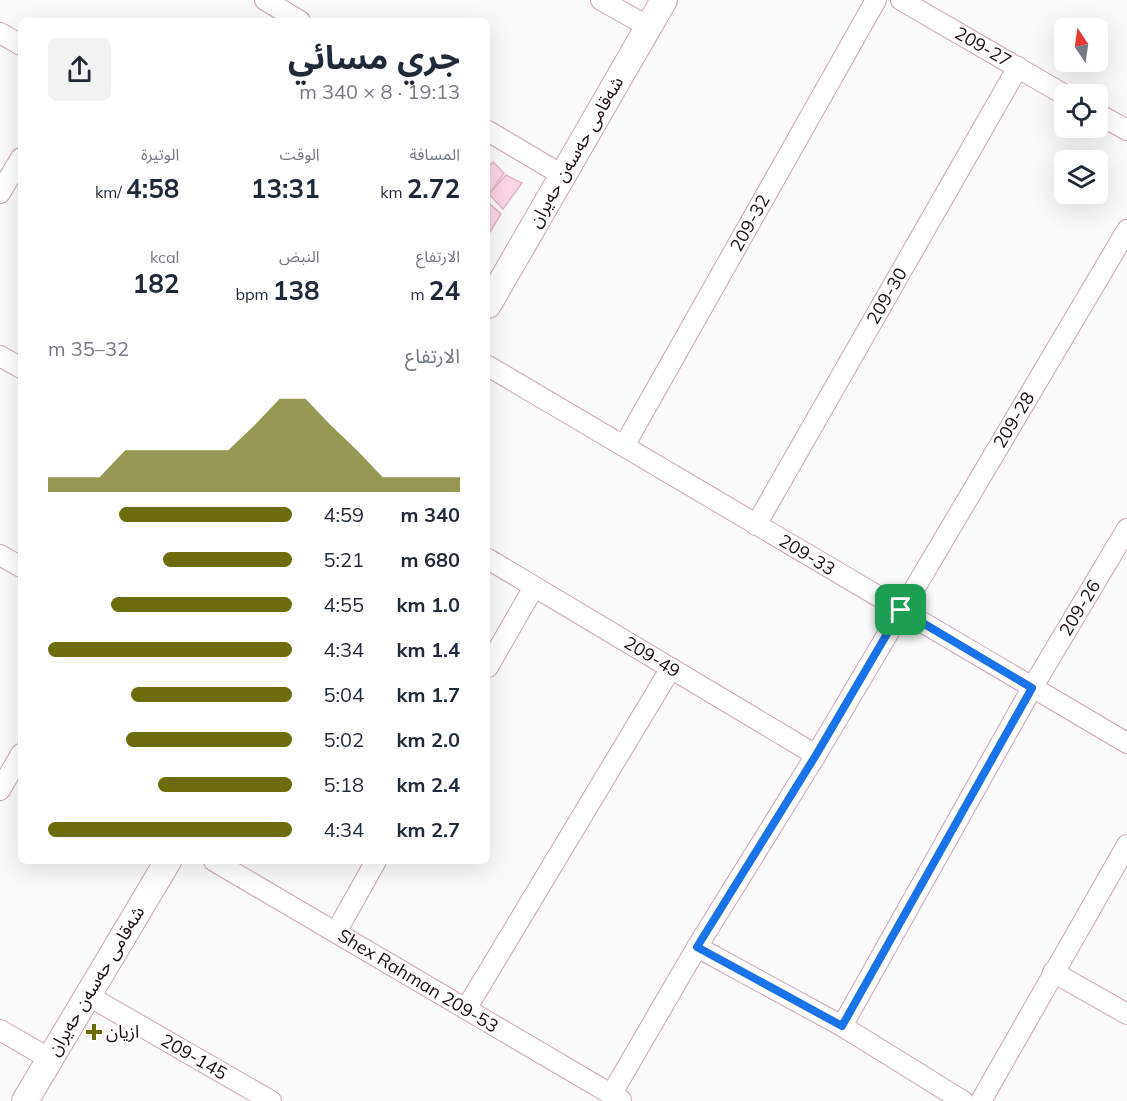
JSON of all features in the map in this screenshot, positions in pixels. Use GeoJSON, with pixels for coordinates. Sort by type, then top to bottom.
{"type":"FeatureCollection","features":[{"type":"Feature","properties":{"kind":"street"},"geometry":{"type":"LineString","coordinates":[[265,0],[295,18]]}},
{"type":"Feature","properties":{"kind":"street"},"geometry":{"type":"LineString","coordinates":[[601,0],[648,27]]}},
{"type":"Feature","properties":{"kind":"street","name":"شەقامی حەسەن حەیران"},"geometry":{"type":"LineString","coordinates":[[490,301],[664,0]]}},
{"type":"Feature","properties":{"kind":"street","name":"209-32"},"geometry":{"type":"LineString","coordinates":[[624,446],[876,0]]}},
{"type":"Feature","properties":{"kind":"street","name":"209-27"},"geometry":{"type":"LineString","coordinates":[[901,0],[1054,88]]}},
{"type":"Feature","properties":{"kind":"street"},"geometry":{"type":"LineString","coordinates":[[0,33],[18,43]]}},
{"type":"Feature","properties":{"kind":"street","name":"209-30"},"geometry":{"type":"LineString","coordinates":[[756,525],[1018,68]]}},
{"type":"Feature","properties":{"kind":"street"},"geometry":{"type":"LineString","coordinates":[[1108,120],[1127,130]]}},
{"type":"Feature","properties":{"kind":"street"},"geometry":{"type":"LineString","coordinates":[[490,132],[562,175]]}},
{"type":"Feature","properties":{"kind":"street"},"geometry":{"type":"LineString","coordinates":[[9,190],[18,166]]}},
{"type":"Feature","properties":{"kind":"street","name":"209-28"},"geometry":{"type":"LineString","coordinates":[[616,1098],[697,947],[816,755],[1127,230]]}},
{"type":"Feature","properties":{"kind":"street"},"geometry":{"type":"LineString","coordinates":[[0,356],[18,366]]}},
{"type":"Feature","properties":{"kind":"street","name":"209-33"},"geometry":{"type":"LineString","coordinates":[[490,367],[1127,744]]}},
{"type":"Feature","properties":{"kind":"street","name":"209-26"},"geometry":{"type":"LineString","coordinates":[[842,1026],[1032,688],[1125,538]]}},
{"type":"Feature","properties":{"kind":"street"},"geometry":{"type":"LineString","coordinates":[[0,555],[18,565]]}},
{"type":"Feature","properties":{"kind":"street","name":"209-49"},"geometry":{"type":"LineString","coordinates":[[490,560],[816,755]]}},
{"type":"Feature","properties":{"kind":"street"},"geometry":{"type":"LineString","coordinates":[[490,663],[534,586]]}},
{"type":"Feature","properties":{"kind":"street"},"geometry":{"type":"LineString","coordinates":[[466,1009],[671,668]]}},
{"type":"Feature","properties":{"kind":"street"},"geometry":{"type":"LineString","coordinates":[[0,790],[18,759]]}},
{"type":"Feature","properties":{"kind":"street"},"geometry":{"type":"LineString","coordinates":[[981,1101],[1127,845]]}},
{"type":"Feature","properties":{"kind":"street","name":"شەقامی حەسەن حەیران"},"geometry":{"type":"LineString","coordinates":[[25,1101],[166,864]]}},
{"type":"Feature","properties":{"kind":"street","name":"Shex Rahman 209-53"},"geometry":{"type":"LineString","coordinates":[[219,864],[616,1098]]}},
{"type":"Feature","properties":{"kind":"street"},"geometry":{"type":"LineString","coordinates":[[336,932],[374,864]]}},
{"type":"Feature","properties":{"kind":"street"},"geometry":{"type":"LineString","coordinates":[[697,947],[842,1026],[963,1101]]}},
{"type":"Feature","properties":{"kind":"street"},"geometry":{"type":"LineString","coordinates":[[1053,972],[1127,1014]]}},
{"type":"Feature","properties":{"kind":"street","name":"209-145"},"geometry":{"type":"LineString","coordinates":[[87,995],[271,1101]]}},
{"type":"Feature","properties":{"kind":"street"},"geometry":{"type":"LineString","coordinates":[[0,1030],[50,1059]]}},
{"type":"Feature","properties":{"kind":"building"},"geometry":{"type":"Polygon","coordinates":[[[493,162],[504,173],[490,193],[490,166],[493,162]]]}},
{"type":"Feature","properties":{"kind":"building"},"geometry":{"type":"Polygon","coordinates":[[[506,175],[522,183],[503,209],[490,193],[506,175]]]}},
{"type":"Feature","properties":{"kind":"building"},"geometry":{"type":"Polygon","coordinates":[[[490,204],[501,214],[490,232],[490,204]]]}},
{"type":"Feature","properties":{"kind":"place","name":"ازيان"},"geometry":{"type":"Point","coordinates":[94,1032]}},
{"type":"Feature","properties":{"kind":"route"},"geometry":{"type":"LineString","coordinates":[[901,610],[1032,688],[842,1026],[767,983],[697,947],[816,755],[901,610]]}}]}
